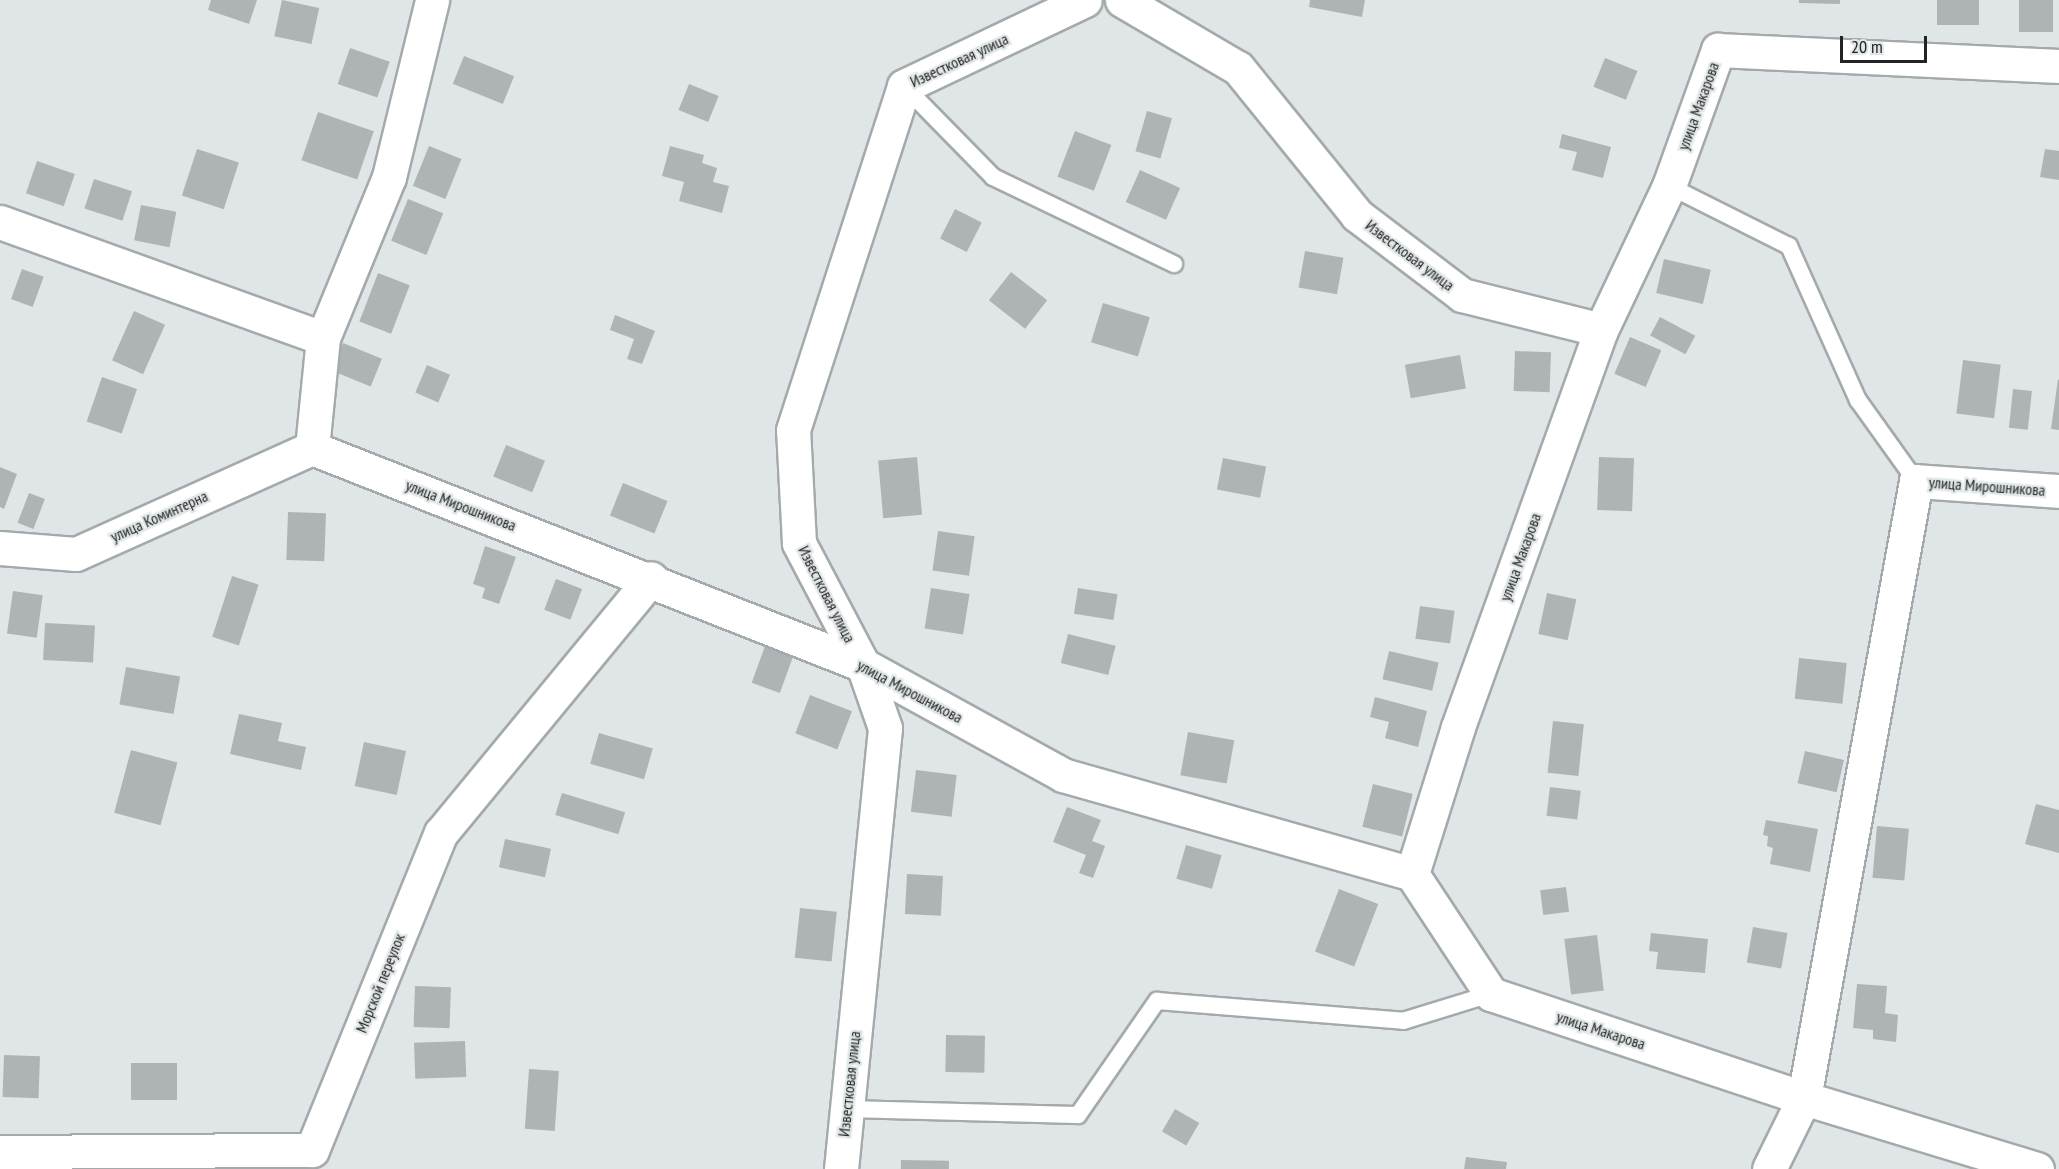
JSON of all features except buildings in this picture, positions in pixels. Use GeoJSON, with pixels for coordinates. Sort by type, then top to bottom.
{"type":"FeatureCollection","features":[{"type":"Feature","properties":{"kind":"street","name":"Известковая улица"},"geometry":{"type":"LineString","coordinates":[[841,1169],[885,728],[863,665],[799,543],[793,430],[904,86],[1085,0]]}},
{"type":"Feature","properties":{"kind":"street","name":"Известковая улица"},"geometry":{"type":"LineString","coordinates":[[1122,0],[1238,68],[1357,214],[1462,295],[1601,330]]}},
{"type":"Feature","properties":{"kind":"street"},"geometry":{"type":"LineString","coordinates":[[312,448],[323,338],[389,177],[428,1]]}},
{"type":"Feature","properties":{"kind":"street","name":"улица Макарова"},"geometry":{"type":"LineString","coordinates":[[1412,874],[1458,727],[1601,330],[1669,186],[1718,50],[2059,66]]}},
{"type":"Feature","properties":{"kind":"street"},"geometry":{"type":"LineString","coordinates":[[0,222],[323,338]]}},
{"type":"Feature","properties":{"kind":"street","name":"улица Мирошникова"},"geometry":{"type":"LineString","coordinates":[[312,448],[651,578],[863,665],[1063,775],[1412,874]]}},
{"type":"Feature","properties":{"kind":"street","name":"улица Коминтерна"},"geometry":{"type":"LineString","coordinates":[[0,548],[76,554],[312,448]]}},
{"type":"Feature","properties":{"kind":"street"},"geometry":{"type":"LineString","coordinates":[[1768,1169],[1804,1098],[1916,481]]}},
{"type":"Feature","properties":{"kind":"street","name":"улица Мирошникова"},"geometry":{"type":"LineString","coordinates":[[1916,481],[2059,491]]}},
{"type":"Feature","properties":{"kind":"street","name":"Морской переулок"},"geometry":{"type":"LineString","coordinates":[[0,1152],[312,1150],[441,833],[651,578]]}},
{"type":"Feature","properties":{"kind":"street"},"geometry":{"type":"LineString","coordinates":[[1412,874],[1491,994]]}},
{"type":"Feature","properties":{"kind":"street","name":"улица Макарова"},"geometry":{"type":"LineString","coordinates":[[1491,994],[1804,1098],[2037,1169]]}},
{"type":"Feature","properties":{"kind":"street"},"geometry":{"type":"LineString","coordinates":[[2043,1169],[2059,1157]]}},
{"type":"Feature","properties":{"kind":"lane"},"geometry":{"type":"LineString","coordinates":[[904,86],[993,177],[1174,264]]}},
{"type":"Feature","properties":{"kind":"lane"},"geometry":{"type":"LineString","coordinates":[[1669,186],[1789,246],[1858,400],[1916,481]]}},
{"type":"Feature","properties":{"kind":"lane"},"geometry":{"type":"LineString","coordinates":[[846,1109],[1078,1115],[1156,1001],[1402,1021],[1491,994]]}}]}
